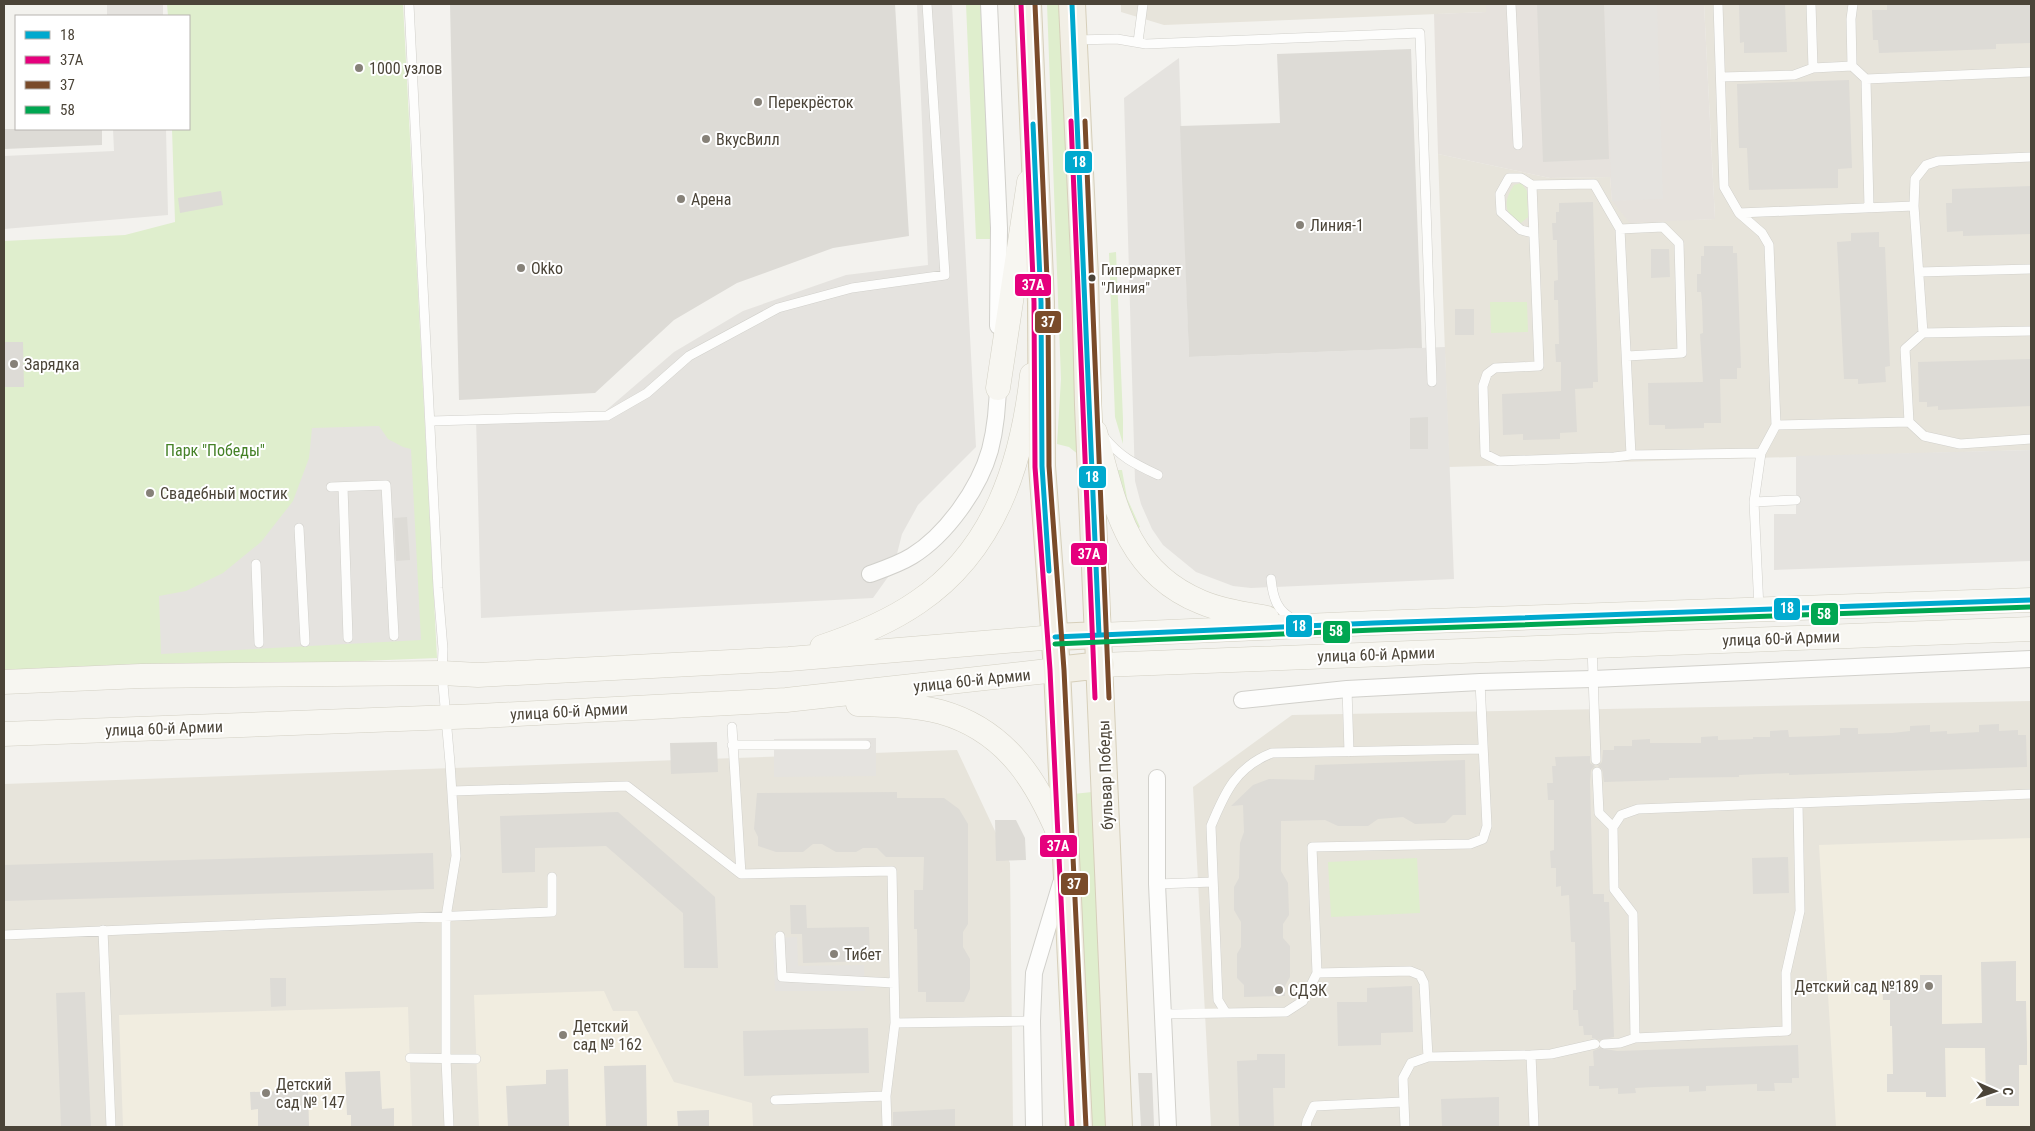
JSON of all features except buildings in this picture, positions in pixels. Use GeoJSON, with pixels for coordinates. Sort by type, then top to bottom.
{"type":"FeatureCollection","features":[{"type":"Feature","properties":{"kind":"main road"},"geometry":{"type":"LineString","coordinates":[[1028,4],[1041,302],[1042,466],[1057,670],[1079,1127]]}},
{"type":"Feature","properties":{"kind":"main road","name":"бульвар Победы"},"geometry":{"type":"LineString","coordinates":[[1072,4],[1086,277],[1088,405],[1101,665],[1119,1127]]}},
{"type":"Feature","properties":{"kind":"main road"},"geometry":{"type":"LineString","coordinates":[[998,388],[1034,146]]}},
{"type":"Feature","properties":{"kind":"main road"},"geometry":{"type":"LineString","coordinates":[[789,658],[853,636],[918,603],[955,570],[985,532],[1001,502],[1012,472],[1029,406],[1041,302]]}},
{"type":"Feature","properties":{"kind":"main road"},"geometry":{"type":"LineString","coordinates":[[1088,405],[1114,501],[1130,540],[1154,572],[1181,593],[1202,603],[1222,610],[1306,626]]}},
{"type":"Feature","properties":{"kind":"main road","name":"улица 60-й Армии"},"geometry":{"type":"LineString","coordinates":[[4,682],[141,676],[442,673],[478,675],[789,658],[1055,637],[2031,600]]}},
{"type":"Feature","properties":{"kind":"main road"},"geometry":{"type":"LineString","coordinates":[[1590,616],[1592,646]]}},
{"type":"Feature","properties":{"kind":"main road","name":"улица 60-й Армии"},"geometry":{"type":"LineString","coordinates":[[4,734],[445,717],[786,700],[1101,665],[2031,629]]}},
{"type":"Feature","properties":{"kind":"main road"},"geometry":{"type":"LineString","coordinates":[[786,700],[910,707],[940,712],[962,719],[980,729],[1001,742],[1016,758],[1033,783],[1053,819],[1067,859]]}},
{"type":"Feature","properties":{"kind":"street"},"geometry":{"type":"LineString","coordinates":[[870,574],[912,556],[936,536],[959,512],[977,481],[990,450],[996,418],[998,388],[999,228],[989,4]]}},
{"type":"Feature","properties":{"kind":"street"},"geometry":{"type":"LineString","coordinates":[[1242,700],[1348,689],[1480,682],[1594,679],[2031,659]]}},
{"type":"Feature","properties":{"kind":"street"},"geometry":{"type":"LineString","coordinates":[[1157,778],[1157,884],[1168,1127]]}},
{"type":"Feature","properties":{"kind":"street"},"geometry":{"type":"LineString","coordinates":[[1034,1127],[1032,1020],[1034,973],[1067,859]]}},
{"type":"Feature","properties":{"kind":"lane"},"geometry":{"type":"LineString","coordinates":[[409,4],[438,588],[443,649],[442,673],[456,856],[446,917],[446,1059],[449,1127]]}},
{"type":"Feature","properties":{"kind":"lane"},"geometry":{"type":"LineString","coordinates":[[431,421],[607,416],[647,393],[689,356],[778,308],[852,288],[945,276],[927,4]]}},
{"type":"Feature","properties":{"kind":"lane"},"geometry":{"type":"LineString","coordinates":[[1138,42],[1143,4]]}},
{"type":"Feature","properties":{"kind":"lane"},"geometry":{"type":"LineString","coordinates":[[1511,4],[1518,145]]}},
{"type":"Feature","properties":{"kind":"lane"},"geometry":{"type":"LineString","coordinates":[[1718,4],[1724,187],[1739,213],[1762,233],[1769,245],[1776,425],[1761,453],[1754,502],[1759,610]]}},
{"type":"Feature","properties":{"kind":"lane"},"geometry":{"type":"LineString","coordinates":[[1811,4],[1813,68]]}},
{"type":"Feature","properties":{"kind":"lane"},"geometry":{"type":"LineString","coordinates":[[1852,66],[1851,18],[1853,4]]}},
{"type":"Feature","properties":{"kind":"lane"},"geometry":{"type":"LineString","coordinates":[[1074,40],[1117,39],[1146,44],[1420,33],[1432,382]]}},
{"type":"Feature","properties":{"kind":"lane"},"geometry":{"type":"LineString","coordinates":[[1721,77],[1794,75],[1813,68],[1852,66],[1866,79],[2031,72]]}},
{"type":"Feature","properties":{"kind":"lane"},"geometry":{"type":"LineString","coordinates":[[1866,79],[1869,208]]}},
{"type":"Feature","properties":{"kind":"lane"},"geometry":{"type":"LineString","coordinates":[[1923,333],[1914,206],[1915,178],[1926,165],[1938,161],[2031,157]]}},
{"type":"Feature","properties":{"kind":"lane"},"geometry":{"type":"LineString","coordinates":[[1533,233],[1521,230],[1501,212],[1500,194],[1509,178],[1521,178],[1532,185],[1594,184],[1620,229],[1632,454]]}},
{"type":"Feature","properties":{"kind":"lane"},"geometry":{"type":"LineString","coordinates":[[1532,185],[1539,366],[1495,368],[1487,374],[1483,386],[1485,454],[1499,461],[1614,457],[1632,454],[1761,453]]}},
{"type":"Feature","properties":{"kind":"lane"},"geometry":{"type":"LineString","coordinates":[[1739,213],[1914,206]]}},
{"type":"Feature","properties":{"kind":"lane"},"geometry":{"type":"LineString","coordinates":[[1620,229],[1663,227],[1678,243],[1682,353],[1627,356]]}},
{"type":"Feature","properties":{"kind":"lane"},"geometry":{"type":"LineString","coordinates":[[1918,272],[2031,269]]}},
{"type":"Feature","properties":{"kind":"lane"},"geometry":{"type":"LineString","coordinates":[[2031,330],[1923,333],[1905,349],[1909,422],[1924,436],[1960,444],[2031,439]]}},
{"type":"Feature","properties":{"kind":"lane"},"geometry":{"type":"LineString","coordinates":[[1088,405],[1102,434],[1115,451],[1127,460],[1158,475]]}},
{"type":"Feature","properties":{"kind":"lane"},"geometry":{"type":"LineString","coordinates":[[1776,425],[1909,422]]}},
{"type":"Feature","properties":{"kind":"lane"},"geometry":{"type":"LineString","coordinates":[[331,488],[386,485],[394,636]]}},
{"type":"Feature","properties":{"kind":"lane"},"geometry":{"type":"LineString","coordinates":[[343,487],[348,638]]}},
{"type":"Feature","properties":{"kind":"lane"},"geometry":{"type":"LineString","coordinates":[[1754,502],[1796,500]]}},
{"type":"Feature","properties":{"kind":"lane"},"geometry":{"type":"LineString","coordinates":[[300,528],[305,642]]}},
{"type":"Feature","properties":{"kind":"lane"},"geometry":{"type":"LineString","coordinates":[[256,564],[259,643]]}},
{"type":"Feature","properties":{"kind":"lane"},"geometry":{"type":"LineString","coordinates":[[1271,579],[1272,594],[1278,607],[1288,617],[1306,626]]}},
{"type":"Feature","properties":{"kind":"lane"},"geometry":{"type":"LineString","coordinates":[[1592,646],[1596,760]]}},
{"type":"Feature","properties":{"kind":"lane"},"geometry":{"type":"LineString","coordinates":[[1164,1014],[1286,1012],[1303,1001],[1317,973],[1312,847],[1470,844],[1483,839],[1488,826],[1480,682]]}},
{"type":"Feature","properties":{"kind":"lane"},"geometry":{"type":"LineString","coordinates":[[1348,689],[1349,752]]}},
{"type":"Feature","properties":{"kind":"lane"},"geometry":{"type":"LineString","coordinates":[[732,727],[741,874]]}},
{"type":"Feature","properties":{"kind":"lane"},"geometry":{"type":"LineString","coordinates":[[732,745],[866,745]]}},
{"type":"Feature","properties":{"kind":"lane"},"geometry":{"type":"LineString","coordinates":[[1226,1013],[1218,1000],[1211,826],[1222,800],[1243,769],[1257,759],[1272,753],[1483,749]]}},
{"type":"Feature","properties":{"kind":"lane"},"geometry":{"type":"LineString","coordinates":[[1597,772],[1599,813],[1613,827]]}},
{"type":"Feature","properties":{"kind":"lane"},"geometry":{"type":"LineString","coordinates":[[452,791],[627,786],[741,874],[892,871],[895,1023],[886,1096],[886,1127]]}},
{"type":"Feature","properties":{"kind":"lane"},"geometry":{"type":"LineString","coordinates":[[1635,1038],[1633,914],[1614,889],[1613,827],[1621,815],[1638,809],[2031,794]]}},
{"type":"Feature","properties":{"kind":"lane"},"geometry":{"type":"LineString","coordinates":[[1405,1127],[1403,1078],[1411,1063],[1428,1057],[1551,1054],[1600,1044],[1620,1043],[1635,1038],[1787,1031],[1786,973],[1800,911],[1798,803]]}},
{"type":"Feature","properties":{"kind":"lane"},"geometry":{"type":"LineString","coordinates":[[4,935],[552,912],[552,877]]}},
{"type":"Feature","properties":{"kind":"lane"},"geometry":{"type":"LineString","coordinates":[[1157,884],[1212,882]]}},
{"type":"Feature","properties":{"kind":"lane"},"geometry":{"type":"LineString","coordinates":[[103,930],[112,1127]]}},
{"type":"Feature","properties":{"kind":"lane"},"geometry":{"type":"LineString","coordinates":[[780,936],[782,977],[894,984]]}},
{"type":"Feature","properties":{"kind":"lane"},"geometry":{"type":"LineString","coordinates":[[1317,973],[1410,971],[1420,976],[1424,983],[1428,1057]]}},
{"type":"Feature","properties":{"kind":"lane"},"geometry":{"type":"LineString","coordinates":[[895,1023],[1032,1020]]}},
{"type":"Feature","properties":{"kind":"lane"},"geometry":{"type":"LineString","coordinates":[[1531,1055],[1534,1127]]}},
{"type":"Feature","properties":{"kind":"lane"},"geometry":{"type":"LineString","coordinates":[[410,1058],[476,1059]]}},
{"type":"Feature","properties":{"kind":"lane"},"geometry":{"type":"LineString","coordinates":[[775,1100],[886,1096]]}},
{"type":"Feature","properties":{"kind":"lane"},"geometry":{"type":"LineString","coordinates":[[1306,1127],[1314,1106],[1404,1102]]}},
{"type":"Feature","properties":{"kind":"shaded area"},"geometry":{"type":"Polygon","coordinates":[[[107,4],[163,4],[163,15],[107,15],[107,4]]]}},
{"type":"Feature","properties":{"kind":"shaded area"},"geometry":{"type":"Polygon","coordinates":[[[917,4],[952,4],[976,447],[918,505],[902,534],[893,570],[873,598],[481,618],[476,417],[603,413],[674,352],[743,311],[846,275],[928,265],[917,4]]]}},
{"type":"Feature","properties":{"kind":"shaded area"},"geometry":{"type":"Polygon","coordinates":[[[1121,4],[1486,4],[1487,12],[1164,25],[1121,12],[1121,4]]]}},
{"type":"Feature","properties":{"kind":"shaded area"},"geometry":{"type":"Polygon","coordinates":[[[1486,4],[1704,4],[1715,219],[1630,223],[1612,201],[1610,177],[1550,178],[1438,154],[1434,14],[1486,12],[1486,4]]]}},
{"type":"Feature","properties":{"kind":"shaded area"},"geometry":{"type":"Polygon","coordinates":[[[1604,4],[1657,4],[1663,199],[1612,201],[1604,4]]]}},
{"type":"Feature","properties":{"kind":"shaded area"},"geometry":{"type":"Polygon","coordinates":[[[1704,4],[2031,4],[2031,450],[1449,467],[1438,154],[1550,178],[1610,177],[1612,201],[1684,220],[1715,219],[1704,4]]]}},
{"type":"Feature","properties":{"kind":"shaded area"},"geometry":{"type":"Polygon","coordinates":[[[1179,58],[1189,357],[1445,347],[1454,579],[1251,588],[1233,586],[1196,572],[1163,545],[1152,529],[1141,504],[1135,481],[1124,98],[1179,58]]]}},
{"type":"Feature","properties":{"kind":"shaded area"},"geometry":{"type":"Polygon","coordinates":[[[113,130],[166,130],[168,215],[4,229],[4,156],[114,151],[113,130]]]}},
{"type":"Feature","properties":{"kind":"shaded area"},"geometry":{"type":"Polygon","coordinates":[[[379,426],[388,439],[411,449],[421,640],[161,654],[159,596],[186,591],[223,573],[261,542],[293,501],[309,458],[312,428],[379,426]]]}},
{"type":"Feature","properties":{"kind":"shaded area"},"geometry":{"type":"Polygon","coordinates":[[[2031,450],[2031,561],[1774,570],[1774,514],[1796,514],[1796,456],[2031,450]]]}},
{"type":"Feature","properties":{"kind":"shaded area"},"geometry":{"type":"Polygon","coordinates":[[[2031,701],[2031,1127],[1211,1127],[1193,787],[1292,715],[2031,701]]]}},
{"type":"Feature","properties":{"kind":"shaded area"},"geometry":{"type":"Polygon","coordinates":[[[876,738],[876,776],[774,777],[774,739],[876,738]]]}},
{"type":"Feature","properties":{"kind":"shaded area"},"geometry":{"type":"Polygon","coordinates":[[[957,750],[1010,863],[1013,1127],[4,1127],[4,784],[957,750]]]}},
{"type":"Feature","properties":{"kind":"shaded area","name":"Детский сад №189"},"geometry":{"type":"Polygon","coordinates":[[[2031,838],[2031,1127],[1836,1127],[1819,845],[2031,838]]]}},
{"type":"Feature","properties":{"kind":"shaded area"},"geometry":{"type":"Polygon","coordinates":[[[797,937],[798,966],[864,965],[865,991],[775,991],[773,938],[797,937]]]}},
{"type":"Feature","properties":{"kind":"shaded area","name":"Детский сад № 162"},"geometry":{"type":"Polygon","coordinates":[[[604,991],[613,1011],[637,1011],[674,1082],[752,1103],[753,1127],[479,1127],[474,995],[604,991]]]}},
{"type":"Feature","properties":{"kind":"shaded area","name":"Детский сад № 147"},"geometry":{"type":"Polygon","coordinates":[[[408,1007],[412,1127],[123,1127],[119,1015],[408,1007]]]}},
{"type":"Feature","properties":{"kind":"green space","name":"Парк \"Победы\""},"geometry":{"type":"Polygon","coordinates":[[[167,4],[403,4],[437,658],[4,675],[4,241],[125,235],[175,222],[172,130],[190,130],[190,15],[168,15],[167,4]]]}},
{"type":"Feature","properties":{"kind":"green space"},"geometry":{"type":"Polygon","coordinates":[[[966,4],[982,4],[991,239],[976,239],[966,4]]]}},
{"type":"Feature","properties":{"kind":"green space"},"geometry":{"type":"Polygon","coordinates":[[[1047,4],[1059,4],[1079,455],[1069,447],[1057,444],[1061,379],[1047,4]]]}},
{"type":"Feature","properties":{"kind":"green space"},"geometry":{"type":"Polygon","coordinates":[[[1521,183],[1527,191],[1528,217],[1521,223],[1510,215],[1507,201],[1514,185],[1521,183]]]}},
{"type":"Feature","properties":{"kind":"green space"},"geometry":{"type":"Polygon","coordinates":[[[1116,252],[1123,444],[1115,417],[1109,253],[1116,252]]]}},
{"type":"Feature","properties":{"kind":"green space"},"geometry":{"type":"Polygon","coordinates":[[[1490,302],[1527,302],[1528,332],[1491,333],[1490,302]]]}},
{"type":"Feature","properties":{"kind":"green space"},"geometry":{"type":"Polygon","coordinates":[[[1118,470],[1122,470],[1127,498],[1140,527],[1133,532],[1118,482],[1118,470]]]}},
{"type":"Feature","properties":{"kind":"green space"},"geometry":{"type":"Polygon","coordinates":[[[1092,792],[1106,1127],[1088,1127],[1073,794],[1092,792]]]}},
{"type":"Feature","properties":{"kind":"green space"},"geometry":{"type":"Polygon","coordinates":[[[1417,858],[1420,913],[1331,917],[1328,862],[1417,858]]]}},
{"type":"Feature","properties":{"kind":"transit line","name":"37А"},"geometry":{"type":"LineString","coordinates":[[1021,4],[1034,302],[1035,467],[1050,670],[1072,1127]]}},
{"type":"Feature","properties":{"kind":"transit line","name":"37"},"geometry":{"type":"LineString","coordinates":[[1035,4],[1048,302],[1049,466],[1064,670],[1086,1127]]}},
{"type":"Feature","properties":{"kind":"transit line","name":"18"},"geometry":{"type":"LineString","coordinates":[[1072,4],[1099,635]]}},
{"type":"Feature","properties":{"kind":"transit line","name":"37А"},"geometry":{"type":"LineString","coordinates":[[1071,121],[1095,698]]}},
{"type":"Feature","properties":{"kind":"transit line","name":"37"},"geometry":{"type":"LineString","coordinates":[[1085,121],[1109,698]]}},
{"type":"Feature","properties":{"kind":"transit line","name":"18"},"geometry":{"type":"LineString","coordinates":[[1033,124],[1041,302],[1042,466],[1049,571]]}},
{"type":"Feature","properties":{"kind":"transit line","name":"18"},"geometry":{"type":"LineString","coordinates":[[1055,637],[1374,623],[2031,600]]}},
{"type":"Feature","properties":{"kind":"transit line","name":"58"},"geometry":{"type":"LineString","coordinates":[[1055,644],[1374,630],[2031,607]]}},
{"type":"Feature","properties":{"kind":"place","name":"1000 узлов"},"geometry":{"type":"Point","coordinates":[359,68]}},
{"type":"Feature","properties":{"kind":"place","name":"Перекрёсток"},"geometry":{"type":"Point","coordinates":[758,102]}},
{"type":"Feature","properties":{"kind":"place","name":"ВкусВилл"},"geometry":{"type":"Point","coordinates":[706,139]}},
{"type":"Feature","properties":{"kind":"place","name":"Арена"},"geometry":{"type":"Point","coordinates":[681,199]}},
{"type":"Feature","properties":{"kind":"place","name":"Линия-1"},"geometry":{"type":"Point","coordinates":[1300,225]}},
{"type":"Feature","properties":{"kind":"place","name":"Okko"},"geometry":{"type":"Point","coordinates":[521,268]}},
{"type":"Feature","properties":{"kind":"place","name":"Гипермаркет \"Линия\""},"geometry":{"type":"Point","coordinates":[1092,278]}},
{"type":"Feature","properties":{"kind":"place","name":"Зарядка"},"geometry":{"type":"Point","coordinates":[14,364]}},
{"type":"Feature","properties":{"kind":"place","name":"Свадебный мостик"},"geometry":{"type":"Point","coordinates":[150,493]}},
{"type":"Feature","properties":{"kind":"place","name":"Тибет"},"geometry":{"type":"Point","coordinates":[834,954]}},
{"type":"Feature","properties":{"kind":"place","name":"Детский сад №189"},"geometry":{"type":"Point","coordinates":[1929,986]}},
{"type":"Feature","properties":{"kind":"place","name":"СДЭК"},"geometry":{"type":"Point","coordinates":[1279,990]}},
{"type":"Feature","properties":{"kind":"place","name":"Детский сад № 162"},"geometry":{"type":"Point","coordinates":[563,1035]}},
{"type":"Feature","properties":{"kind":"place","name":"Детский сад № 147"},"geometry":{"type":"Point","coordinates":[266,1093]}}]}
